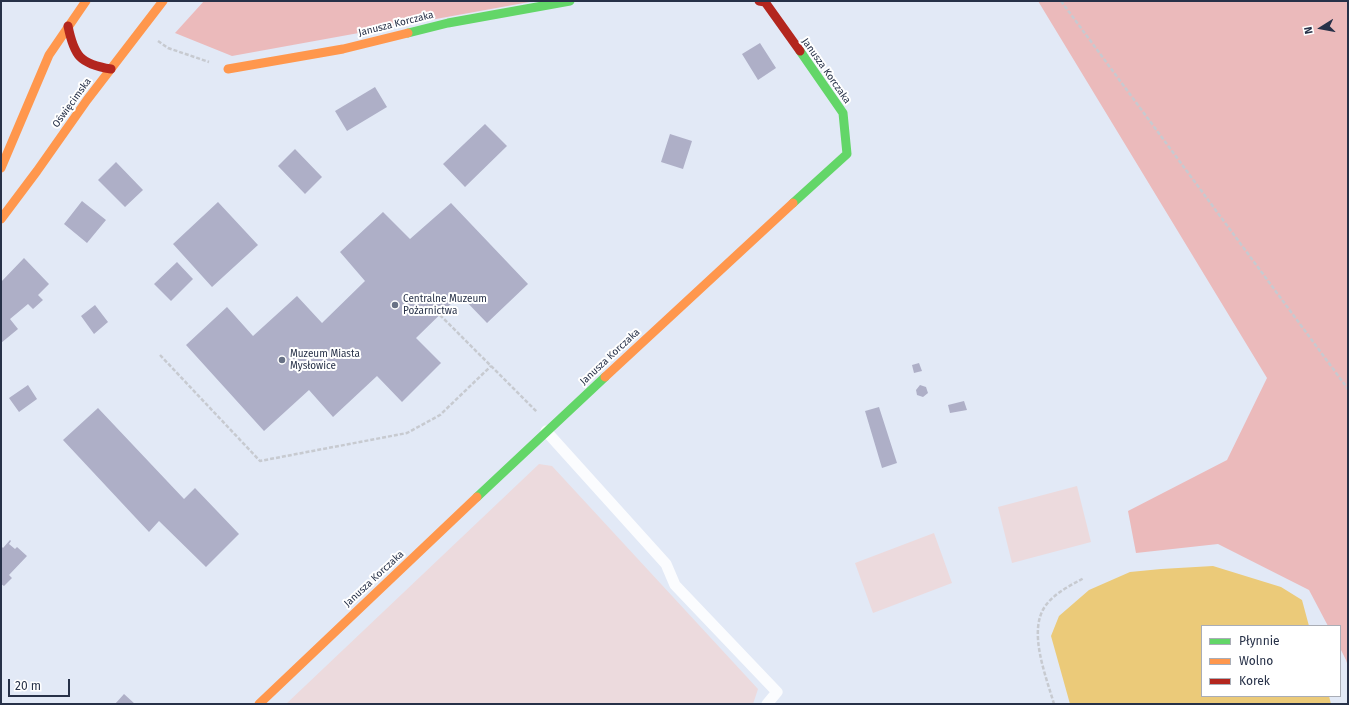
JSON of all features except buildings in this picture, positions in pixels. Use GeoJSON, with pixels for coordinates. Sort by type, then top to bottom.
{"type":"FeatureCollection","features":[{"type":"Feature","properties":{"kind":"street"},"geometry":{"type":"LineString","coordinates":[[1,168],[44,67],[68,26],[86,1]]}},
{"type":"Feature","properties":{"kind":"street","name":"Oświęcimska"},"geometry":{"type":"LineString","coordinates":[[1,219],[163,1]]}},
{"type":"Feature","properties":{"kind":"street","name":"Janusza Korczaka"},"geometry":{"type":"LineString","coordinates":[[228,69],[343,49],[448,23],[570,1]]}},
{"type":"Feature","properties":{"kind":"street","name":"Janusza Korczaka"},"geometry":{"type":"LineString","coordinates":[[259,704],[549,429],[846,154],[843,114],[765,2],[759,1]]}},
{"type":"Feature","properties":{"kind":"street"},"geometry":{"type":"LineString","coordinates":[[68,26],[70,42],[79,58],[87,64],[111,69]]}},
{"type":"Feature","properties":{"kind":"lane"},"geometry":{"type":"LineString","coordinates":[[549,429],[666,564],[675,585],[777,692],[767,704]]}},
{"type":"Feature","properties":{"kind":"path"},"geometry":{"type":"LineString","coordinates":[[1060,1],[1348,389]]}},
{"type":"Feature","properties":{"kind":"path"},"geometry":{"type":"LineString","coordinates":[[156,40],[168,48],[208,62]]}},
{"type":"Feature","properties":{"kind":"path"},"geometry":{"type":"LineString","coordinates":[[440,315],[491,366],[549,429]]}},
{"type":"Feature","properties":{"kind":"path"},"geometry":{"type":"LineString","coordinates":[[160,355],[260,461],[407,433],[440,415],[491,366]]}},
{"type":"Feature","properties":{"kind":"path"},"geometry":{"type":"LineString","coordinates":[[1054,704],[1037,643],[1037,624],[1046,605],[1062,590],[1084,578]]}},
{"type":"Feature","properties":{"kind":"shaded area"},"geometry":{"type":"Polygon","coordinates":[[[204,1],[535,1],[232,56],[175,33],[204,1]]]}},
{"type":"Feature","properties":{"kind":"shaded area"},"geometry":{"type":"Polygon","coordinates":[[[1038,1],[1348,1],[1348,666],[1341,650],[1341,625],[1327,625],[1309,590],[1218,544],[1136,553],[1128,511],[1227,460],[1267,378],[1038,1]]]}},
{"type":"Feature","properties":{"kind":"shaded area"},"geometry":{"type":"Polygon","coordinates":[[[539,464],[552,466],[758,689],[753,704],[286,704],[539,464]]]}},
{"type":"Feature","properties":{"kind":"shaded area"},"geometry":{"type":"Polygon","coordinates":[[[1077,486],[1091,542],[1012,563],[998,507],[1077,486]]]}},
{"type":"Feature","properties":{"kind":"shaded area"},"geometry":{"type":"Polygon","coordinates":[[[934,533],[952,583],[873,613],[855,563],[934,533]]]}},
{"type":"Feature","properties":{"kind":"shaded area"},"geometry":{"type":"Polygon","coordinates":[[[1213,566],[1281,587],[1302,600],[1309,625],[1201,625],[1201,697],[1329,697],[1331,704],[1070,704],[1051,636],[1059,616],[1089,590],[1130,572],[1213,566]]]}},
{"type":"Feature","properties":{"kind":"traffic: fast"},"geometry":{"type":"LineString","coordinates":[[408,33],[448,23],[570,1]]}},
{"type":"Feature","properties":{"kind":"traffic: fast"},"geometry":{"type":"LineString","coordinates":[[793,203],[847,154],[843,113],[800,51]]}},
{"type":"Feature","properties":{"kind":"traffic: fast"},"geometry":{"type":"LineString","coordinates":[[477,497],[605,377]]}},
{"type":"Feature","properties":{"kind":"traffic: slow"},"geometry":{"type":"LineString","coordinates":[[1,168],[49,55],[86,1]]}},
{"type":"Feature","properties":{"kind":"traffic: slow"},"geometry":{"type":"LineString","coordinates":[[1,219],[87,100],[163,1]]}},
{"type":"Feature","properties":{"kind":"traffic: slow"},"geometry":{"type":"LineString","coordinates":[[228,69],[343,49],[408,33]]}},
{"type":"Feature","properties":{"kind":"traffic: slow"},"geometry":{"type":"LineString","coordinates":[[605,377],[793,203]]}},
{"type":"Feature","properties":{"kind":"traffic: slow"},"geometry":{"type":"LineString","coordinates":[[259,704],[477,497]]}},
{"type":"Feature","properties":{"kind":"traffic: jam"},"geometry":{"type":"LineString","coordinates":[[759,1],[765,2],[800,51]]}},
{"type":"Feature","properties":{"kind":"traffic: jam"},"geometry":{"type":"LineString","coordinates":[[68,26],[73,45],[80,57],[92,64],[111,69]]}},
{"type":"Feature","properties":{"kind":"place","name":"Centralne Muzeum Pożarnictwa"},"geometry":{"type":"Point","coordinates":[395,305]}},
{"type":"Feature","properties":{"kind":"place","name":"Muzeum Miasta Mysłowice"},"geometry":{"type":"Point","coordinates":[282,360]}}]}
